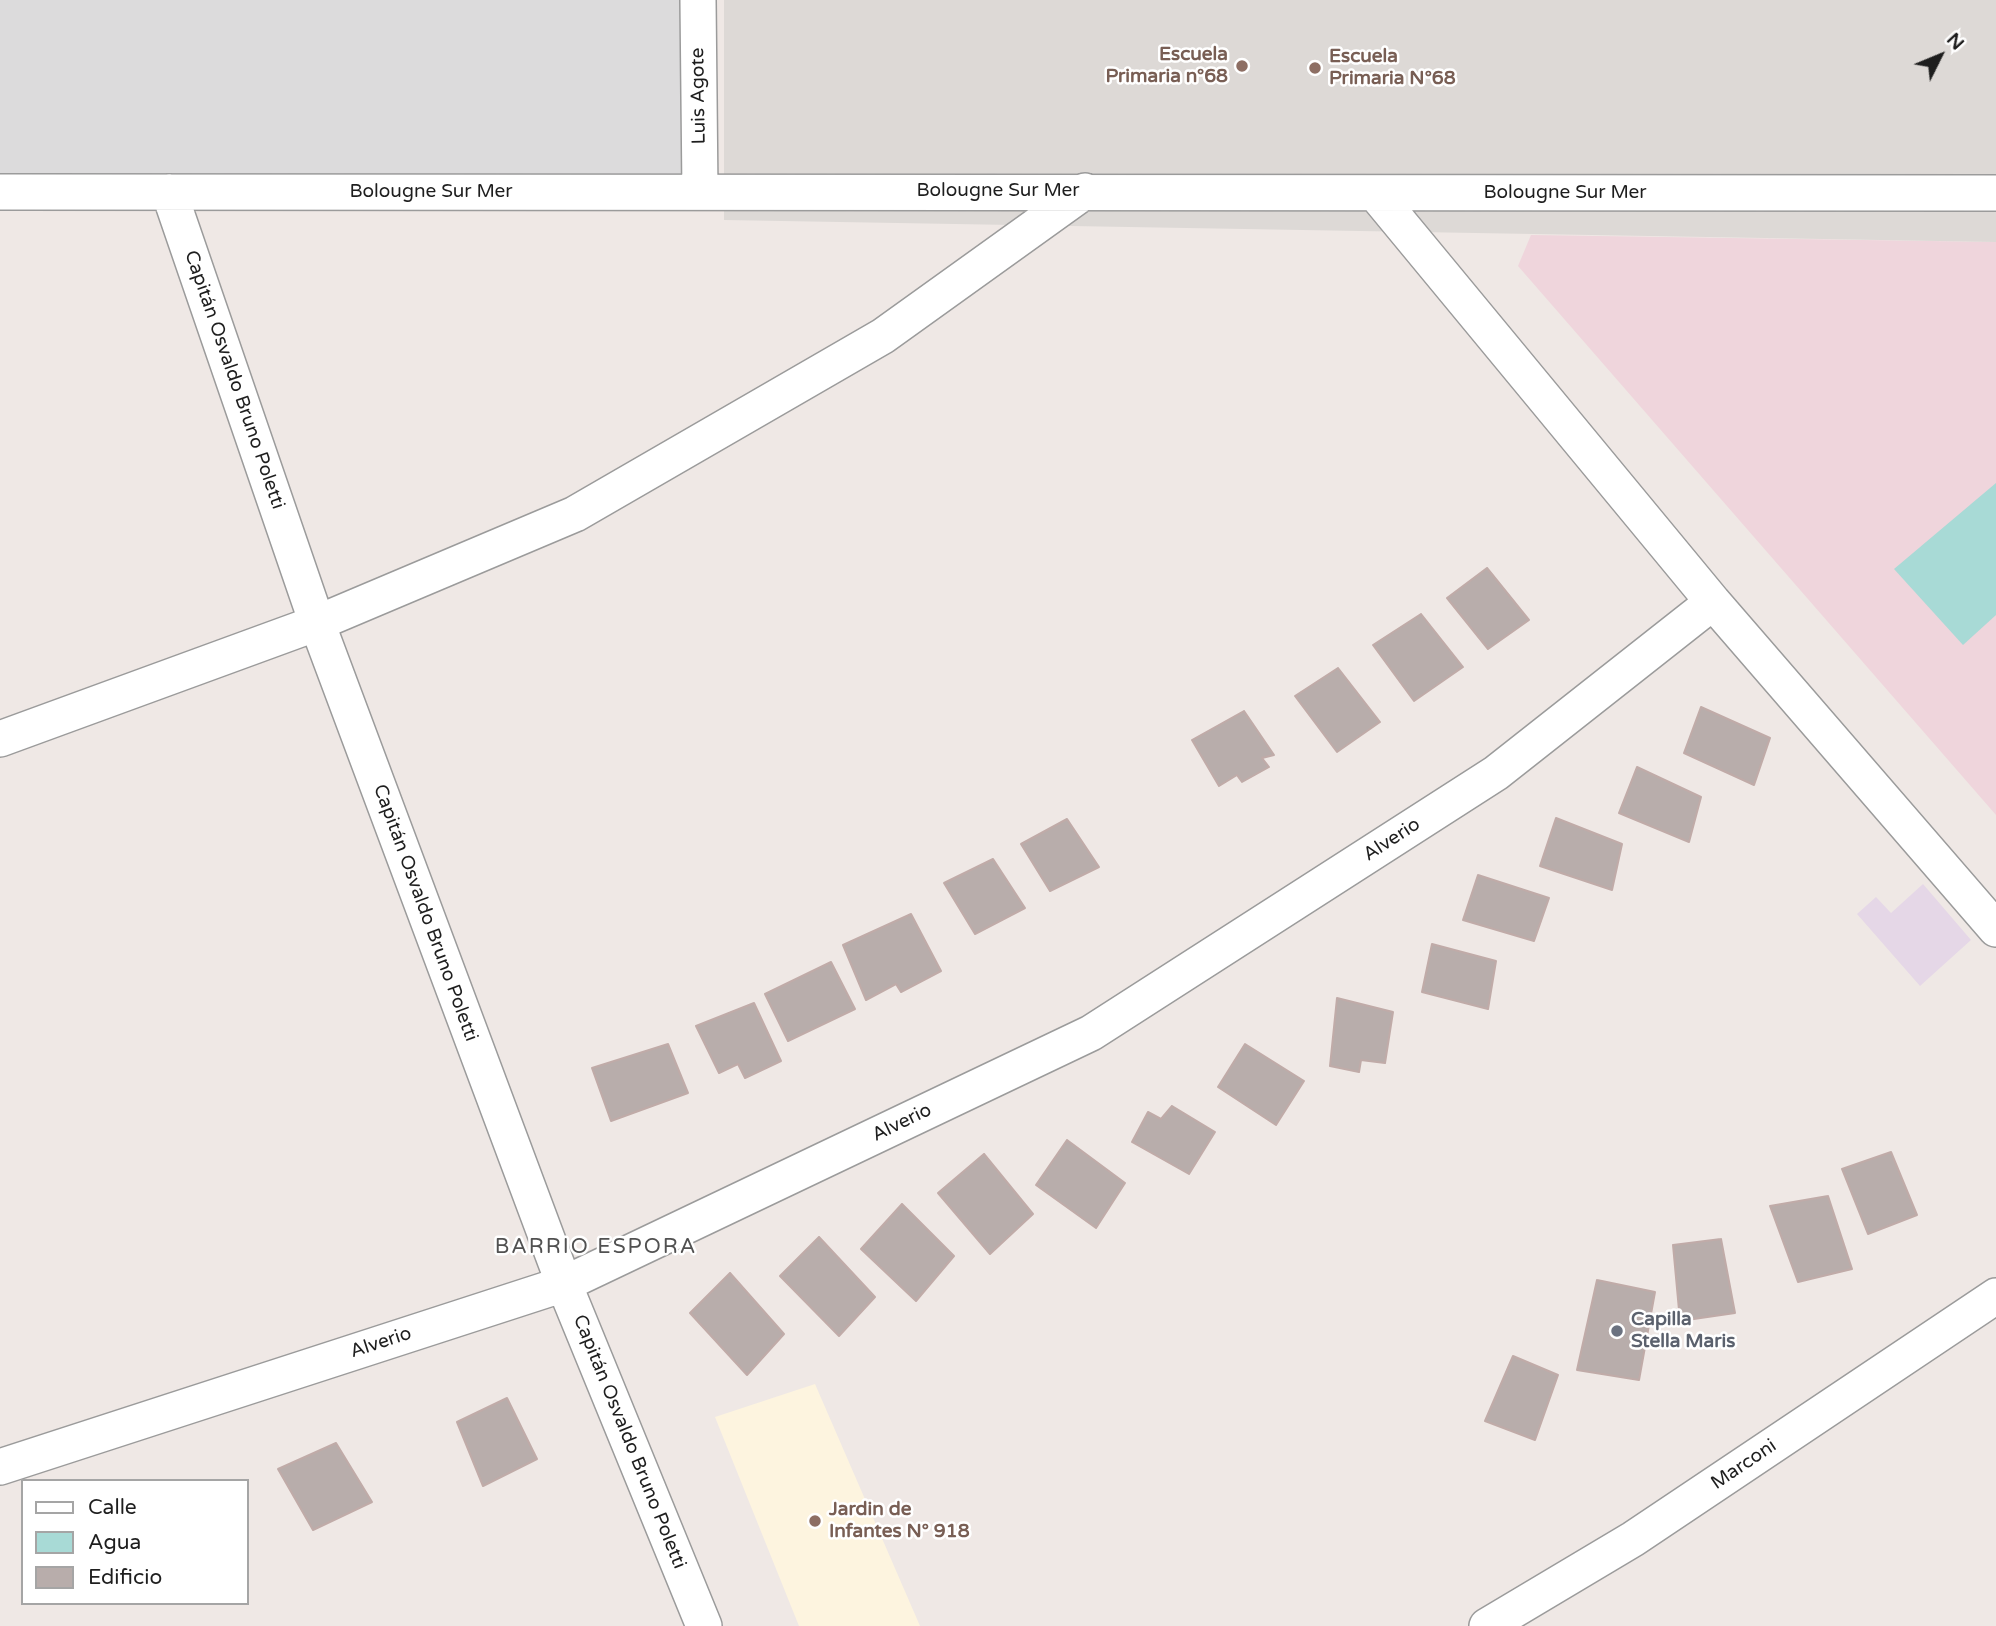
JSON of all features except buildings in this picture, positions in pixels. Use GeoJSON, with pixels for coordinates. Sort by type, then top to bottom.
{"type":"FeatureCollection","features":[{"type":"Feature","properties":{"kind":"street","name":"Luis Agote"},"geometry":{"type":"LineString","coordinates":[[698,0],[700,192]]}},
{"type":"Feature","properties":{"kind":"street"},"geometry":{"type":"LineString","coordinates":[[0,739],[317,623],[575,514],[883,336],[1085,191]]}},
{"type":"Feature","properties":{"kind":"street","name":"Bolougne Sur Mer"},"geometry":{"type":"LineString","coordinates":[[0,192],[1996,193]]}},
{"type":"Feature","properties":{"kind":"street","name":"Capitán Osvaldo Bruno Poletti"},"geometry":{"type":"LineString","coordinates":[[169,192],[317,623],[564,1284],[704,1626]]}},
{"type":"Feature","properties":{"kind":"street"},"geometry":{"type":"LineString","coordinates":[[1375,193],[1713,602],[1996,929]]}},
{"type":"Feature","properties":{"kind":"street","name":"Alverio"},"geometry":{"type":"LineString","coordinates":[[0,1467],[564,1284],[1091,1033],[1496,773],[1713,602]]}},
{"type":"Feature","properties":{"kind":"street","name":"Marconi"},"geometry":{"type":"LineString","coordinates":[[1487,1626],[1633,1539],[1996,1296]]}},
{"type":"Feature","properties":{"kind":"shaded area"},"geometry":{"type":"Polygon","coordinates":[[[0,0],[698,0],[700,192],[0,192],[0,0]]]}},
{"type":"Feature","properties":{"kind":"shaded area"},"geometry":{"type":"Polygon","coordinates":[[[724,0],[1996,0],[1996,242],[724,220],[724,0]]]}},
{"type":"Feature","properties":{"kind":"shaded area"},"geometry":{"type":"Polygon","coordinates":[[[1531,235],[1996,242],[1996,815],[1518,266],[1531,235]]]}},
{"type":"Feature","properties":{"kind":"shaded area"},"geometry":{"type":"Polygon","coordinates":[[[1923,884],[1971,940],[1920,986],[1857,914],[1876,897],[1891,913],[1923,884]]]}},
{"type":"Feature","properties":{"kind":"shaded area","name":"Jardin de Infantes N° 918"},"geometry":{"type":"Polygon","coordinates":[[[815,1384],[920,1626],[799,1626],[715,1417],[815,1384]]]}},
{"type":"Feature","properties":{"kind":"water"},"geometry":{"type":"Polygon","coordinates":[[[1996,483],[1996,615],[1963,645],[1894,569],[1996,483]]]}},
{"type":"Feature","properties":{"kind":"place","name":"Escuela Primaria n°68"},"geometry":{"type":"Point","coordinates":[1242,66]}},
{"type":"Feature","properties":{"kind":"place","name":"Escuela Primaria N°68"},"geometry":{"type":"Point","coordinates":[1315,68]}},
{"type":"Feature","properties":{"kind":"place","name":"Capilla Stella Maris"},"geometry":{"type":"Point","coordinates":[1617,1331]}},
{"type":"Feature","properties":{"kind":"place","name":"Jardin de Infantes N° 918"},"geometry":{"type":"Point","coordinates":[815,1521]}},
{"type":"Feature","properties":{"kind":"district","name":"BARRIO ESPORA"},"geometry":{"type":"Point","coordinates":[596,1247]}}]}
